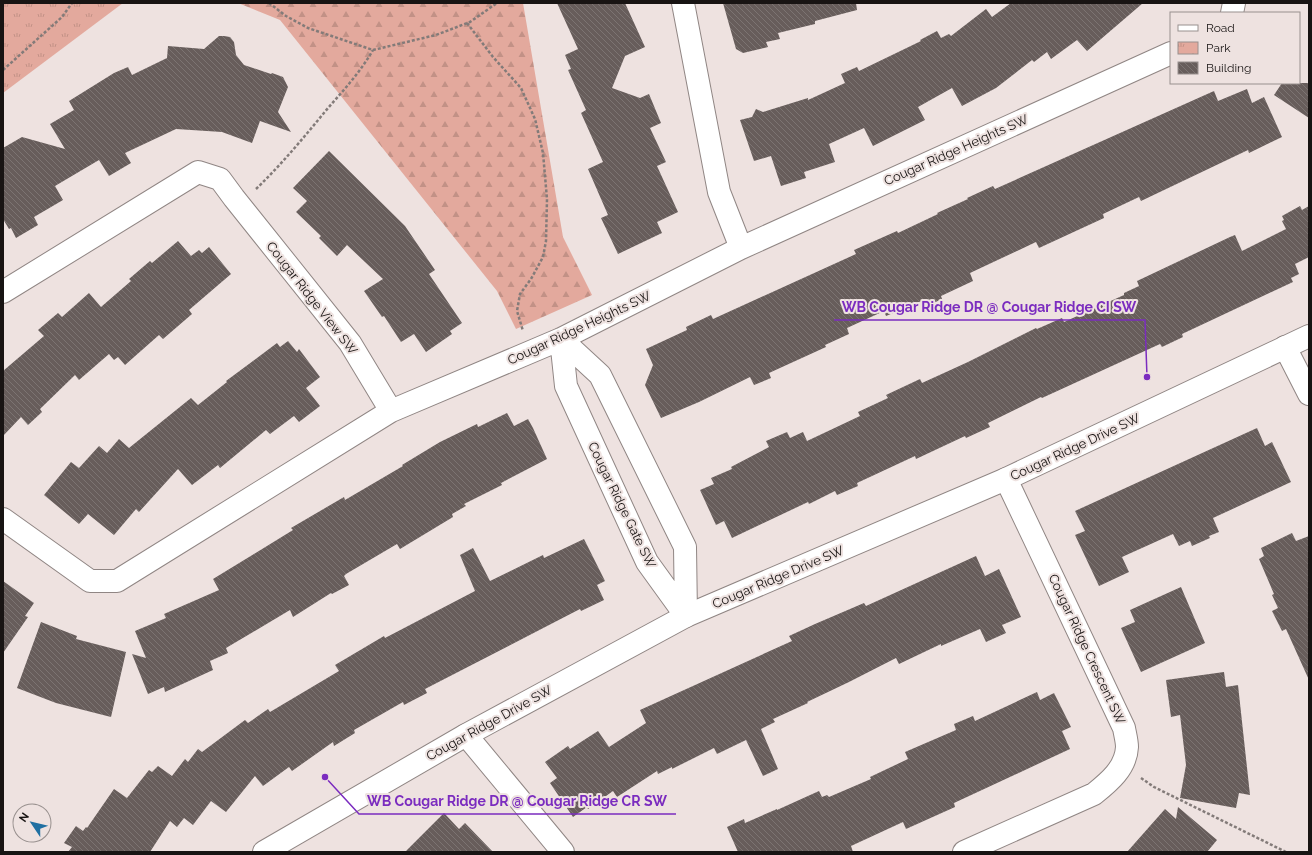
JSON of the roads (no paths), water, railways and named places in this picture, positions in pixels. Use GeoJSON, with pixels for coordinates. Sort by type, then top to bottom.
{"type":"FeatureCollection","features":[{"type":"Feature","properties":{"kind":"street"},"geometry":{"type":"LineString","coordinates":[[684,3],[719,192],[741,248]]}},
{"type":"Feature","properties":{"kind":"street","name":"Cougar Ridge Heights SW"},"geometry":{"type":"LineString","coordinates":[[391,411],[562,339],[741,248],[1170,53]]}},
{"type":"Feature","properties":{"kind":"street","name":"Cougar Ridge View SW"},"geometry":{"type":"LineString","coordinates":[[3,292],[198,172],[220,179],[350,343],[391,411]]}},
{"type":"Feature","properties":{"kind":"street","name":"Cougar Ridge Drive SW"},"geometry":{"type":"LineString","coordinates":[[264,852],[466,735],[686,616],[1006,479],[1309,336]]}},
{"type":"Feature","properties":{"kind":"street"},"geometry":{"type":"LineString","coordinates":[[562,339],[600,375],[685,547],[686,616]]}},
{"type":"Feature","properties":{"kind":"street","name":"Cougar Ridge Gate SW"},"geometry":{"type":"LineString","coordinates":[[562,339],[566,386],[647,562],[686,616]]}},
{"type":"Feature","properties":{"kind":"street"},"geometry":{"type":"LineString","coordinates":[[1285,347],[1309,394]]}},
{"type":"Feature","properties":{"kind":"street"},"geometry":{"type":"LineString","coordinates":[[3,519],[90,581],[117,581],[391,411]]}},
{"type":"Feature","properties":{"kind":"street","name":"Cougar Ridge Crescent SW"},"geometry":{"type":"LineString","coordinates":[[964,852],[1094,794],[1109,782],[1123,764],[1127,746],[1124,728],[1006,479]]}},
{"type":"Feature","properties":{"kind":"street"},"geometry":{"type":"LineString","coordinates":[[466,735],[563,852]]}},
{"type":"Feature","properties":{"kind":"place","name":"WB Cougar Ridge DR @ Cougar Ridge CI SW"},"geometry":{"type":"Point","coordinates":[1147,377]}},
{"type":"Feature","properties":{"kind":"place","name":"WB Cougar Ridge DR @ Cougar Ridge CR SW"},"geometry":{"type":"Point","coordinates":[325,777]}}]}
